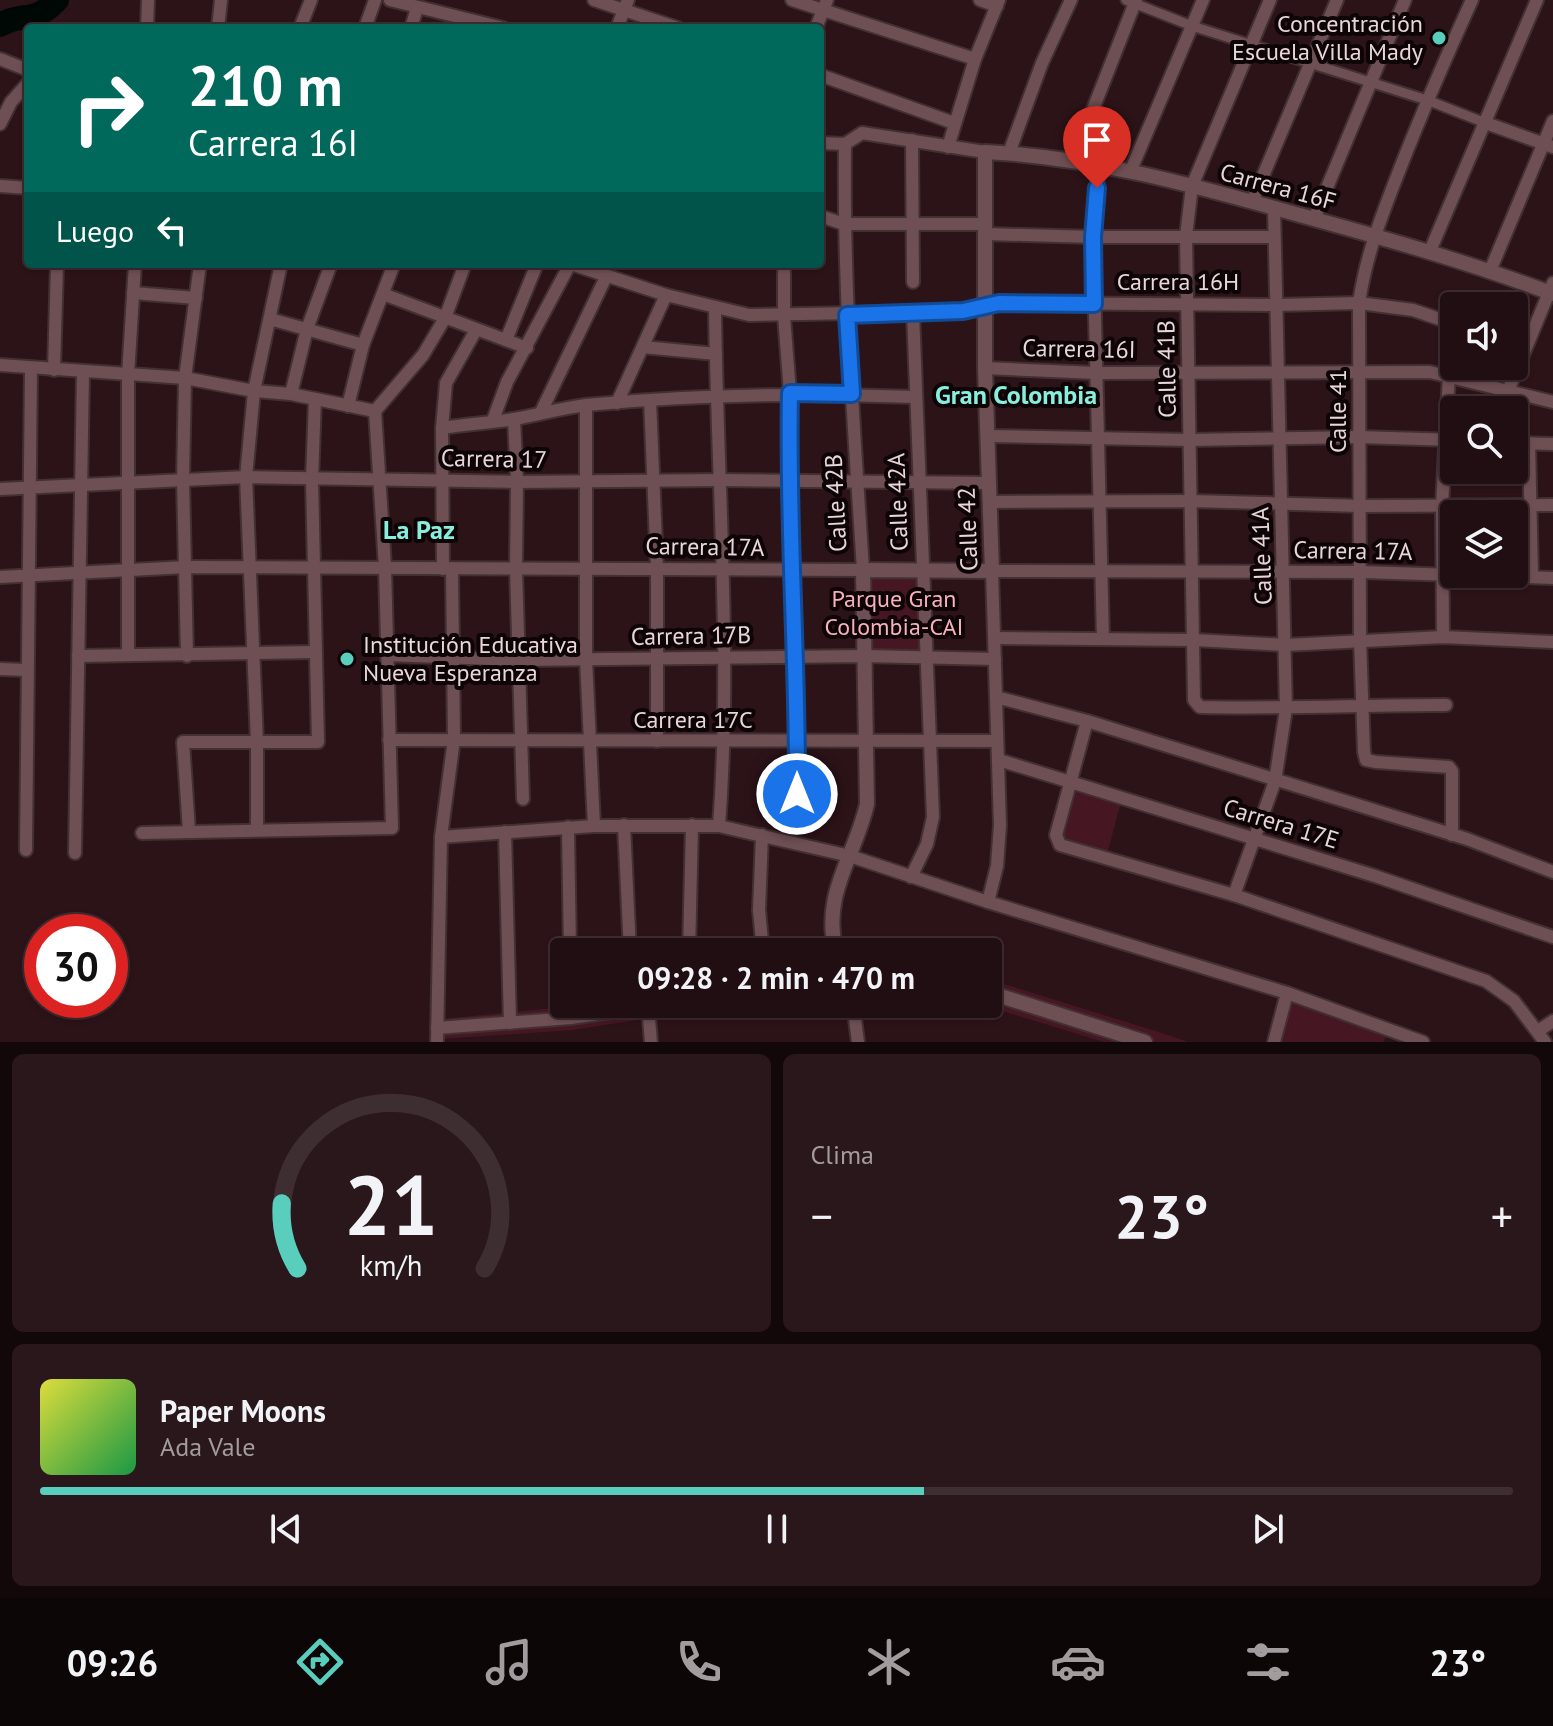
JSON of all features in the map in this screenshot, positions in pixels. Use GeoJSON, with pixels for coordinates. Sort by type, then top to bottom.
{"type":"FeatureCollection","features":[{"type":"Feature","properties":{"kind":"street"},"geometry":{"type":"LineString","coordinates":[[218,24],[221,0]]}},
{"type":"Feature","properties":{"kind":"street"},"geometry":{"type":"LineString","coordinates":[[302,24],[311,0]]}},
{"type":"Feature","properties":{"kind":"street"},"geometry":{"type":"LineString","coordinates":[[366,24],[375,0]]}},
{"type":"Feature","properties":{"kind":"street"},"geometry":{"type":"LineString","coordinates":[[390,0],[478,24]]}},
{"type":"Feature","properties":{"kind":"street"},"geometry":{"type":"LineString","coordinates":[[594,0],[626,5],[669,24]]}},
{"type":"Feature","properties":{"kind":"street"},"geometry":{"type":"LineString","coordinates":[[792,0],[825,5],[975,59]]}},
{"type":"Feature","properties":{"kind":"street"},"geometry":{"type":"LineString","coordinates":[[948,147],[975,59],[998,3],[980,0]]}},
{"type":"Feature","properties":{"kind":"street"},"geometry":{"type":"LineString","coordinates":[[1009,153],[1042,63],[1071,0]]}},
{"type":"Feature","properties":{"kind":"street"},"geometry":{"type":"LineString","coordinates":[[1131,170],[1203,0]]}},
{"type":"Feature","properties":{"kind":"street","name":"Calle 41B"},"geometry":{"type":"LineString","coordinates":[[1270,0],[1192,186],[1186,236],[1194,700],[1200,707],[1286,709]]}},
{"type":"Feature","properties":{"kind":"street"},"geometry":{"type":"LineString","coordinates":[[1252,202],[1337,0]]}},
{"type":"Feature","properties":{"kind":"street"},"geometry":{"type":"LineString","coordinates":[[1314,219],[1405,0]]}},
{"type":"Feature","properties":{"kind":"street","name":"Calle 41"},"geometry":{"type":"LineString","coordinates":[[1452,835],[1452,771],[1449,767],[1366,760],[1364,752],[1360,639],[1359,303],[1364,269],[1374,236],[1427,100],[1472,0]]}},
{"type":"Feature","properties":{"kind":"street"},"geometry":{"type":"LineString","coordinates":[[1430,251],[1537,0]]}},
{"type":"Feature","properties":{"kind":"street"},"geometry":{"type":"LineString","coordinates":[[147,24],[148,1]]}},
{"type":"Feature","properties":{"kind":"street"},"geometry":{"type":"LineString","coordinates":[[1073,160],[1133,1],[1192,26],[1427,100],[1548,145]]}},
{"type":"Feature","properties":{"kind":"street"},"geometry":{"type":"LineString","coordinates":[[619,24],[626,5]]}},
{"type":"Feature","properties":{"kind":"street"},"geometry":{"type":"LineString","coordinates":[[818,24],[825,5]]}},
{"type":"Feature","properties":{"kind":"street"},"geometry":{"type":"LineString","coordinates":[[412,24],[417,8]]}},
{"type":"Feature","properties":{"kind":"street"},"geometry":{"type":"LineString","coordinates":[[0,59],[24,68]]}},
{"type":"Feature","properties":{"kind":"street"},"geometry":{"type":"LineString","coordinates":[[824,76],[954,123]]}},
{"type":"Feature","properties":{"kind":"street"},"geometry":{"type":"LineString","coordinates":[[0,124],[11,102],[24,87]]}},
{"type":"Feature","properties":{"kind":"street"},"geometry":{"type":"LineString","coordinates":[[1490,271],[1548,145],[1553,121]]}},
{"type":"Feature","properties":{"kind":"street"},"geometry":{"type":"LineString","coordinates":[[824,143],[845,144],[862,133],[985,152]]}},
{"type":"Feature","properties":{"kind":"street"},"geometry":{"type":"LineString","coordinates":[[912,140],[913,282]]}},
{"type":"Feature","properties":{"kind":"street","name":"Calle 42B"},"geometry":{"type":"LineString","coordinates":[[834,938],[834,895],[838,879],[858,839],[867,804],[863,570],[847,315],[845,144]]}},
{"type":"Feature","properties":{"kind":"street","name":"Carrera 16F"},"geometry":{"type":"LineString","coordinates":[[985,152],[1073,160],[1131,170],[1430,251],[1552,290]]}},
{"type":"Feature","properties":{"kind":"street","name":"Calle 42"},"geometry":{"type":"LineString","coordinates":[[985,152],[985,368],[999,760],[997,866],[988,902]]}},
{"type":"Feature","properties":{"kind":"street"},"geometry":{"type":"LineString","coordinates":[[1099,164],[1093,237],[1103,639]]}},
{"type":"Feature","properties":{"kind":"street"},"geometry":{"type":"LineString","coordinates":[[0,186],[24,188]]}},
{"type":"Feature","properties":{"kind":"street","name":"Calle 41A"},"geometry":{"type":"LineString","coordinates":[[1234,895],[1275,781],[1286,709],[1274,208]]}},
{"type":"Feature","properties":{"kind":"street"},"geometry":{"type":"LineString","coordinates":[[824,217],[844,224],[913,225],[1093,237],[1273,237]]}},
{"type":"Feature","properties":{"kind":"street"},"geometry":{"type":"LineString","coordinates":[[54,370],[57,268]]}},
{"type":"Feature","properties":{"kind":"street"},"geometry":{"type":"LineString","coordinates":[[128,655],[128,375],[135,268]]}},
{"type":"Feature","properties":{"kind":"street"},"geometry":{"type":"LineString","coordinates":[[187,656],[183,480],[185,378],[200,268]]}},
{"type":"Feature","properties":{"kind":"street"},"geometry":{"type":"LineString","coordinates":[[257,829],[257,742],[246,477],[254,391],[280,268]]}},
{"type":"Feature","properties":{"kind":"street"},"geometry":{"type":"LineString","coordinates":[[291,394],[307,329],[330,268]]}},
{"type":"Feature","properties":{"kind":"street"},"geometry":{"type":"LineString","coordinates":[[348,406],[363,345],[393,268]]}},
{"type":"Feature","properties":{"kind":"street"},"geometry":{"type":"LineString","coordinates":[[142,833],[392,828],[385,567],[375,411],[416,364],[445,318],[464,268]]}},
{"type":"Feature","properties":{"kind":"street"},"geometry":{"type":"LineString","coordinates":[[506,340],[535,268]]}},
{"type":"Feature","properties":{"kind":"street"},"geometry":{"type":"LineString","coordinates":[[493,420],[507,382],[569,268]]}},
{"type":"Feature","properties":{"kind":"street","name":"Carrera 16H"},"geometry":{"type":"LineString","coordinates":[[582,268],[715,309],[749,315],[963,311],[985,305],[1359,303],[1413,310],[1440,319]]}},
{"type":"Feature","properties":{"kind":"street"},"geometry":{"type":"LineString","coordinates":[[784,268],[790,393],[788,481],[797,794]]}},
{"type":"Feature","properties":{"kind":"street"},"geometry":{"type":"LineString","coordinates":[[541,412],[606,277]]}},
{"type":"Feature","properties":{"kind":"street"},"geometry":{"type":"LineString","coordinates":[[1528,331],[1552,290]]}},
{"type":"Feature","properties":{"kind":"street"},"geometry":{"type":"LineString","coordinates":[[133,293],[196,298]]}},
{"type":"Feature","properties":{"kind":"street"},"geometry":{"type":"LineString","coordinates":[[383,294],[527,348]]}},
{"type":"Feature","properties":{"kind":"street"},"geometry":{"type":"LineString","coordinates":[[617,403],[666,295]]}},
{"type":"Feature","properties":{"kind":"street"},"geometry":{"type":"LineString","coordinates":[[715,309],[725,743],[719,826]]}},
{"type":"Feature","properties":{"kind":"street","name":"Calle 42A"},"geometry":{"type":"LineString","coordinates":[[911,877],[932,831],[913,313]]}},
{"type":"Feature","properties":{"kind":"street"},"geometry":{"type":"LineString","coordinates":[[270,319],[363,345]]}},
{"type":"Feature","properties":{"kind":"street"},"geometry":{"type":"LineString","coordinates":[[437,1042],[441,837],[454,739],[454,658],[442,428],[446,383],[476,330]]}},
{"type":"Feature","properties":{"kind":"street"},"geometry":{"type":"LineString","coordinates":[[643,347],[716,354]]}},
{"type":"Feature","properties":{"kind":"street"},"geometry":{"type":"LineString","coordinates":[[0,365],[185,378],[375,411]]}},
{"type":"Feature","properties":{"kind":"street"},"geometry":{"type":"LineString","coordinates":[[26,850],[31,368]]}},
{"type":"Feature","properties":{"kind":"street","name":"Carrera 16I"},"geometry":{"type":"LineString","coordinates":[[985,368],[1096,373],[1440,374]]}},
{"type":"Feature","properties":{"kind":"street"},"geometry":{"type":"LineString","coordinates":[[75,853],[83,372]]}},
{"type":"Feature","properties":{"kind":"street","name":"Carrera 16I"},"geometry":{"type":"LineString","coordinates":[[1467,380],[1553,402]]}},
{"type":"Feature","properties":{"kind":"street"},"geometry":{"type":"LineString","coordinates":[[1508,391],[1511,380]]}},
{"type":"Feature","properties":{"kind":"street"},"geometry":{"type":"LineString","coordinates":[[442,428],[514,419],[586,405],[650,400],[790,393],[916,397]]}},
{"type":"Feature","properties":{"kind":"street"},"geometry":{"type":"LineString","coordinates":[[189,831],[183,742],[318,742],[312,480],[315,399]]}},
{"type":"Feature","properties":{"kind":"street"},"geometry":{"type":"LineString","coordinates":[[650,400],[657,568],[657,741]]}},
{"type":"Feature","properties":{"kind":"street"},"geometry":{"type":"LineString","coordinates":[[586,405],[586,659],[594,826]]}},
{"type":"Feature","properties":{"kind":"street"},"geometry":{"type":"LineString","coordinates":[[514,419],[523,799]]}},
{"type":"Feature","properties":{"kind":"street"},"geometry":{"type":"LineString","coordinates":[[987,436],[1440,440]]}},
{"type":"Feature","properties":{"kind":"street"},"geometry":{"type":"LineString","coordinates":[[1532,577],[1529,443],[1553,444]]}},
{"type":"Feature","properties":{"kind":"street","name":"Carrera 17"},"geometry":{"type":"LineString","coordinates":[[0,489],[246,477],[517,482],[720,480],[988,483]]}},
{"type":"Feature","properties":{"kind":"street"},"geometry":{"type":"LineString","coordinates":[[989,502],[1192,501],[1440,506]]}},
{"type":"Feature","properties":{"kind":"street"},"geometry":{"type":"LineString","coordinates":[[1530,506],[1553,505]]}},
{"type":"Feature","properties":{"kind":"street","name":"Carrera 17A"},"geometry":{"type":"LineString","coordinates":[[0,577],[186,567],[1362,572],[1440,575]]}},
{"type":"Feature","properties":{"kind":"street","name":"Carrera 17A"},"geometry":{"type":"LineString","coordinates":[[1528,577],[1553,578]]}},
{"type":"Feature","properties":{"kind":"street"},"geometry":{"type":"LineString","coordinates":[[1442,588],[1443,637]]}},
{"type":"Feature","properties":{"kind":"street"},"geometry":{"type":"LineString","coordinates":[[995,638],[1195,640],[1286,645],[1443,637],[1553,642]]}},
{"type":"Feature","properties":{"kind":"street"},"geometry":{"type":"LineString","coordinates":[[78,656],[316,652]]}},
{"type":"Feature","properties":{"kind":"street","name":"Carrera 17B"},"geometry":{"type":"LineString","coordinates":[[387,655],[519,660],[865,656],[995,659]]}},
{"type":"Feature","properties":{"kind":"street"},"geometry":{"type":"LineString","coordinates":[[0,669],[26,670]]}},
{"type":"Feature","properties":{"kind":"street"},"geometry":{"type":"LineString","coordinates":[[996,697],[1087,721],[1452,835],[1553,872]]}},
{"type":"Feature","properties":{"kind":"street"},"geometry":{"type":"LineString","coordinates":[[1286,709],[1446,705]]}},
{"type":"Feature","properties":{"kind":"street"},"geometry":{"type":"LineString","coordinates":[[1087,721],[1070,781],[1057,841],[1060,845],[1234,895],[1486,981],[1514,1001],[1541,1037],[1553,1021]]}},
{"type":"Feature","properties":{"kind":"street","name":"Carrera 17C"},"geometry":{"type":"LineString","coordinates":[[389,740],[725,743],[997,741]]}},
{"type":"Feature","properties":{"kind":"street","name":"Carrera 17E"},"geometry":{"type":"LineString","coordinates":[[999,760],[1552,933]]}},
{"type":"Feature","properties":{"kind":"street"},"geometry":{"type":"LineString","coordinates":[[624,825],[629,938]]}},
{"type":"Feature","properties":{"kind":"street"},"geometry":{"type":"LineString","coordinates":[[689,938],[692,825]]}},
{"type":"Feature","properties":{"kind":"street"},"geometry":{"type":"LineString","coordinates":[[441,837],[568,827],[719,826],[850,856],[988,902],[1287,993],[1423,1042]]}},
{"type":"Feature","properties":{"kind":"street"},"geometry":{"type":"LineString","coordinates":[[568,827],[570,938]]}},
{"type":"Feature","properties":{"kind":"street"},"geometry":{"type":"LineString","coordinates":[[505,832],[510,1023]]}},
{"type":"Feature","properties":{"kind":"street"},"geometry":{"type":"LineString","coordinates":[[762,835],[759,910],[762,938]]}},
{"type":"Feature","properties":{"kind":"street"},"geometry":{"type":"LineString","coordinates":[[1274,1042],[1287,993]]}},
{"type":"Feature","properties":{"kind":"street"},"geometry":{"type":"LineString","coordinates":[[1002,996],[1145,1042]]}},
{"type":"Feature","properties":{"kind":"street"},"geometry":{"type":"LineString","coordinates":[[437,1028],[571,1018]]}},
{"type":"Feature","properties":{"kind":"street"},"geometry":{"type":"LineString","coordinates":[[649,1018],[651,1042]]}},
{"type":"Feature","properties":{"kind":"street"},"geometry":{"type":"LineString","coordinates":[[855,1018],[858,1042]]}},
{"type":"Feature","properties":{"kind":"street"},"geometry":{"type":"LineString","coordinates":[[1383,1042],[1390,1029]]}},
{"type":"Feature","properties":{"kind":"green space","name":"Parque Gran Colombia-CAI"},"geometry":{"type":"Polygon","coordinates":[[[863,570],[923,570],[926,657],[865,656],[863,570]]]}},
{"type":"Feature","properties":{"kind":"green space"},"geometry":{"type":"Polygon","coordinates":[[[1070,781],[1122,798],[1106,858],[1060,845],[1070,781]]]}},
{"type":"Feature","properties":{"kind":"green space"},"geometry":{"type":"Polygon","coordinates":[[[1002,983],[1188,1042],[1104,1042],[1002,1011],[1002,983]]]}},
{"type":"Feature","properties":{"kind":"green space"},"geometry":{"type":"Polygon","coordinates":[[[1287,993],[1390,1029],[1383,1042],[1274,1042],[1287,993]]]}},
{"type":"Feature","properties":{"kind":"green space"},"geometry":{"type":"Polygon","coordinates":[[[550,1008],[550,1018],[650,1018],[572,1030],[441,1039],[441,1019],[550,1008]]]}},
{"type":"Feature","properties":{"kind":"waterway"},"geometry":{"type":"LineString","coordinates":[[0,25],[42,12],[57,0]]}},
{"type":"Feature","properties":{"kind":"place","name":"Concentración Escuela Villa Mady"},"geometry":{"type":"Point","coordinates":[1439,38]}},
{"type":"Feature","properties":{"kind":"place","name":"Institución Educativa Nueva Esperanza"},"geometry":{"type":"Point","coordinates":[347,659]}},
{"type":"Feature","properties":{"kind":"district","name":"Gran Colombia"},"geometry":{"type":"Point","coordinates":[1016,395]}},
{"type":"Feature","properties":{"kind":"district","name":"La Paz"},"geometry":{"type":"Point","coordinates":[419,530]}},
{"type":"Feature","properties":{"kind":"route"},"geometry":{"type":"LineString","coordinates":[[797,794],[788,481],[790,393],[852,394],[847,315],[963,311],[999,303],[1094,304],[1093,237],[1097,188]]}}]}
